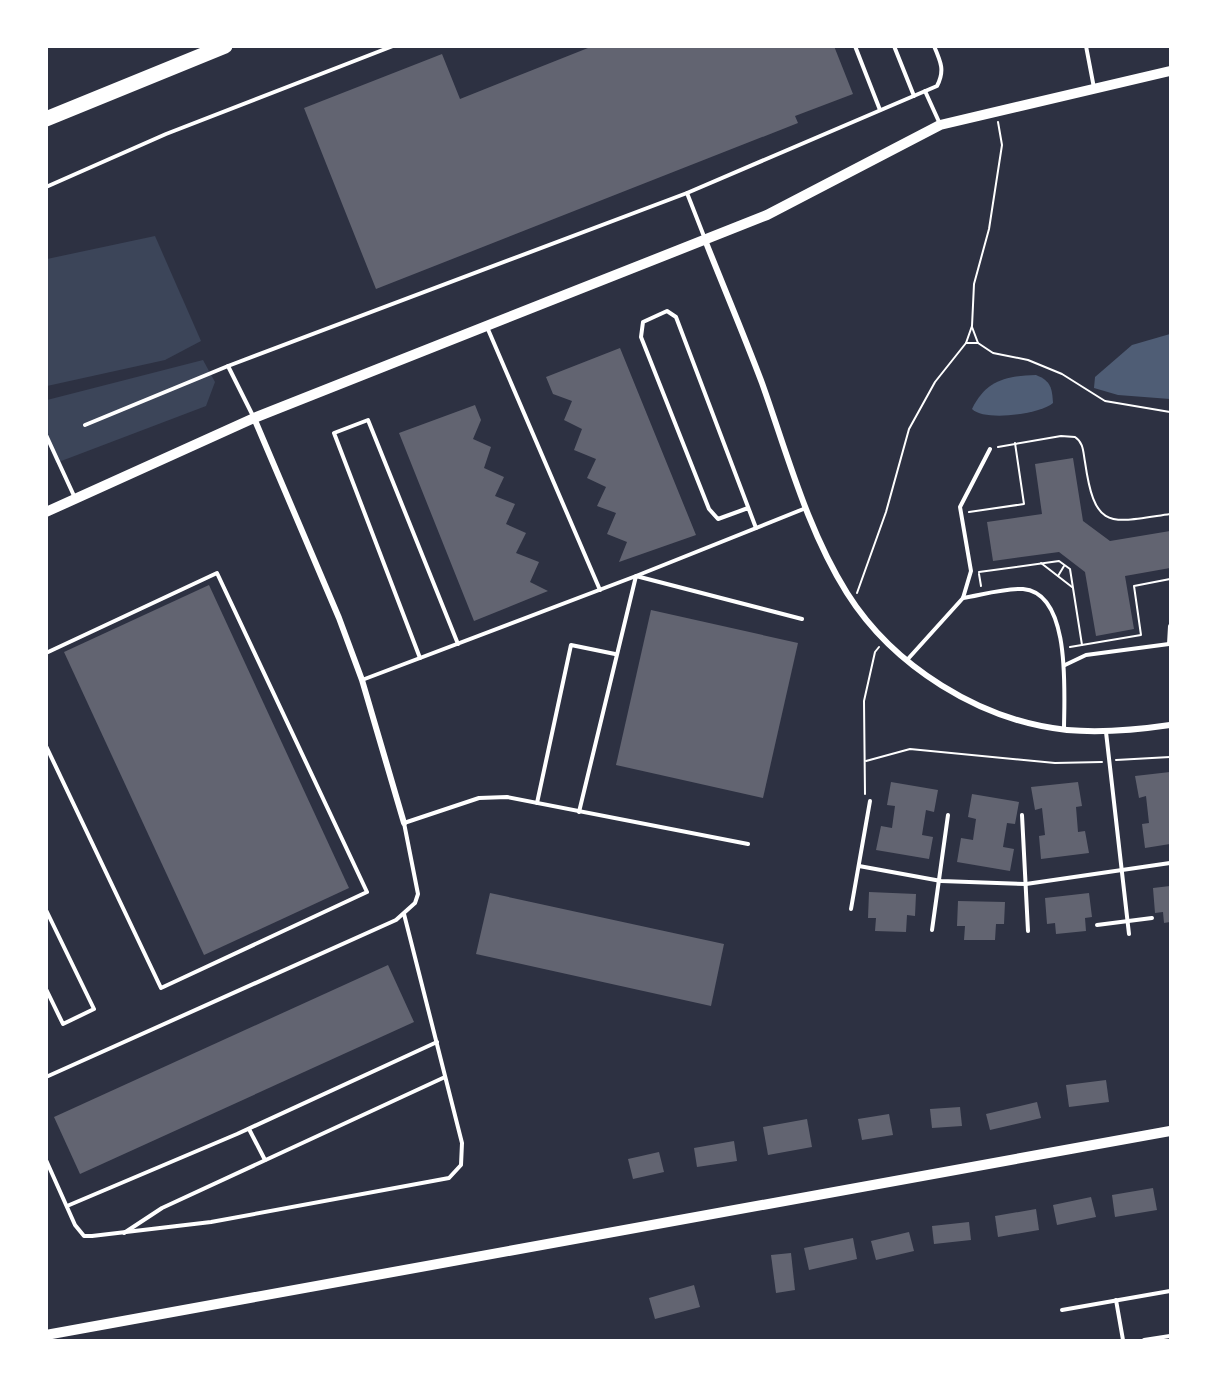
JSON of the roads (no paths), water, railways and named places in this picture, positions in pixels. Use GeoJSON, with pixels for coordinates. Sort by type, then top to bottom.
{"type":"FeatureCollection","features":[{"type":"Feature","properties":{"kind":"highway"},"geometry":{"type":"LineString","coordinates":[[46,119],[225,46]]}},
{"type":"Feature","properties":{"kind":"main road"},"geometry":{"type":"LineString","coordinates":[[46,512],[254,418],[768,215],[940,125],[1170,72]]}},
{"type":"Feature","properties":{"kind":"main road"},"geometry":{"type":"LineString","coordinates":[[46,1335],[1170,1131]]}},
{"type":"Feature","properties":{"kind":"street"},"geometry":{"type":"LineString","coordinates":[[705,240],[807,507],[834,571],[852,600],[885,640],[907,660],[958,695],[985,708],[1064,730],[1106,731],[1170,725]]}},
{"type":"Feature","properties":{"kind":"street"},"geometry":{"type":"LineString","coordinates":[[254,418],[339,618],[362,680],[404,823]]}},
{"type":"Feature","properties":{"kind":"lane"},"geometry":{"type":"LineString","coordinates":[[46,187],[166,134],[393,46]]}},
{"type":"Feature","properties":{"kind":"lane"},"geometry":{"type":"LineString","coordinates":[[855,46],[880,110]]}},
{"type":"Feature","properties":{"kind":"lane"},"geometry":{"type":"LineString","coordinates":[[894,46],[914,96]]}},
{"type":"Feature","properties":{"kind":"lane"},"geometry":{"type":"LineString","coordinates":[[85,425],[228,366],[687,193],[937,86],[942,76],[942,65],[934,46]]}},
{"type":"Feature","properties":{"kind":"lane"},"geometry":{"type":"LineString","coordinates":[[1086,46],[1094,89]]}},
{"type":"Feature","properties":{"kind":"lane"},"geometry":{"type":"LineString","coordinates":[[925,91],[940,125]]}},
{"type":"Feature","properties":{"kind":"lane"},"geometry":{"type":"LineString","coordinates":[[687,193],[705,240]]}},
{"type":"Feature","properties":{"kind":"lane"},"geometry":{"type":"LineString","coordinates":[[748,508],[718,519],[709,509],[641,337],[643,322],[667,311],[676,317],[756,528]]}},
{"type":"Feature","properties":{"kind":"lane"},"geometry":{"type":"LineString","coordinates":[[487,326],[600,590]]}},
{"type":"Feature","properties":{"kind":"lane"},"geometry":{"type":"LineString","coordinates":[[228,366],[254,418]]}},
{"type":"Feature","properties":{"kind":"lane"},"geometry":{"type":"LineString","coordinates":[[420,658],[334,433],[368,420],[458,644]]}},
{"type":"Feature","properties":{"kind":"lane"},"geometry":{"type":"LineString","coordinates":[[46,435],[75,499]]}},
{"type":"Feature","properties":{"kind":"lane"},"geometry":{"type":"LineString","coordinates":[[907,660],[963,598],[971,571],[960,507],[990,449]]}},
{"type":"Feature","properties":{"kind":"lane"},"geometry":{"type":"LineString","coordinates":[[362,680],[600,590],[807,507]]}},
{"type":"Feature","properties":{"kind":"lane"},"geometry":{"type":"LineString","coordinates":[[46,653],[217,573],[367,892],[161,988],[46,746]]}},
{"type":"Feature","properties":{"kind":"lane"},"geometry":{"type":"LineString","coordinates":[[636,576],[802,619]]}},
{"type":"Feature","properties":{"kind":"lane"},"geometry":{"type":"LineString","coordinates":[[579,812],[615,654],[636,576]]}},
{"type":"Feature","properties":{"kind":"lane"},"geometry":{"type":"LineString","coordinates":[[963,598],[1024,589],[1047,600],[1054,612],[1065,665],[1064,730]]}},
{"type":"Feature","properties":{"kind":"lane"},"geometry":{"type":"LineString","coordinates":[[1065,665],[1086,655],[1169,644],[1170,626]]}},
{"type":"Feature","properties":{"kind":"lane"},"geometry":{"type":"LineString","coordinates":[[537,803],[571,645],[615,654]]}},
{"type":"Feature","properties":{"kind":"lane"},"geometry":{"type":"LineString","coordinates":[[1106,731],[1129,934]]}},
{"type":"Feature","properties":{"kind":"lane"},"geometry":{"type":"LineString","coordinates":[[46,1077],[396,921],[415,903],[418,894],[404,823],[479,798],[507,796],[748,844]]}},
{"type":"Feature","properties":{"kind":"lane"},"geometry":{"type":"LineString","coordinates":[[851,909],[870,801]]}},
{"type":"Feature","properties":{"kind":"lane"},"geometry":{"type":"LineString","coordinates":[[932,930],[941,881],[948,814]]}},
{"type":"Feature","properties":{"kind":"lane"},"geometry":{"type":"LineString","coordinates":[[1022,815],[1028,931]]}},
{"type":"Feature","properties":{"kind":"lane"},"geometry":{"type":"LineString","coordinates":[[859,866],[941,881],[1026,884],[1170,863]]}},
{"type":"Feature","properties":{"kind":"lane"},"geometry":{"type":"LineString","coordinates":[[46,910],[94,1009],[63,1024],[46,989]]}},
{"type":"Feature","properties":{"kind":"lane"},"geometry":{"type":"LineString","coordinates":[[46,1160],[75,1225],[84,1236],[211,1222],[449,1178],[461,1165],[462,1143],[404,914]]}},
{"type":"Feature","properties":{"kind":"lane"},"geometry":{"type":"LineString","coordinates":[[1097,925],[1152,918]]}},
{"type":"Feature","properties":{"kind":"lane"},"geometry":{"type":"LineString","coordinates":[[67,1206],[249,1129],[436,1042]]}},
{"type":"Feature","properties":{"kind":"lane"},"geometry":{"type":"LineString","coordinates":[[124,1233],[162,1208],[446,1077]]}},
{"type":"Feature","properties":{"kind":"lane"},"geometry":{"type":"LineString","coordinates":[[249,1129],[265,1160]]}},
{"type":"Feature","properties":{"kind":"lane"},"geometry":{"type":"LineString","coordinates":[[1062,1310],[1170,1291]]}},
{"type":"Feature","properties":{"kind":"lane"},"geometry":{"type":"LineString","coordinates":[[1116,1300],[1123,1341]]}},
{"type":"Feature","properties":{"kind":"lane"},"geometry":{"type":"LineString","coordinates":[[1144,1341],[1170,1336]]}}]}
